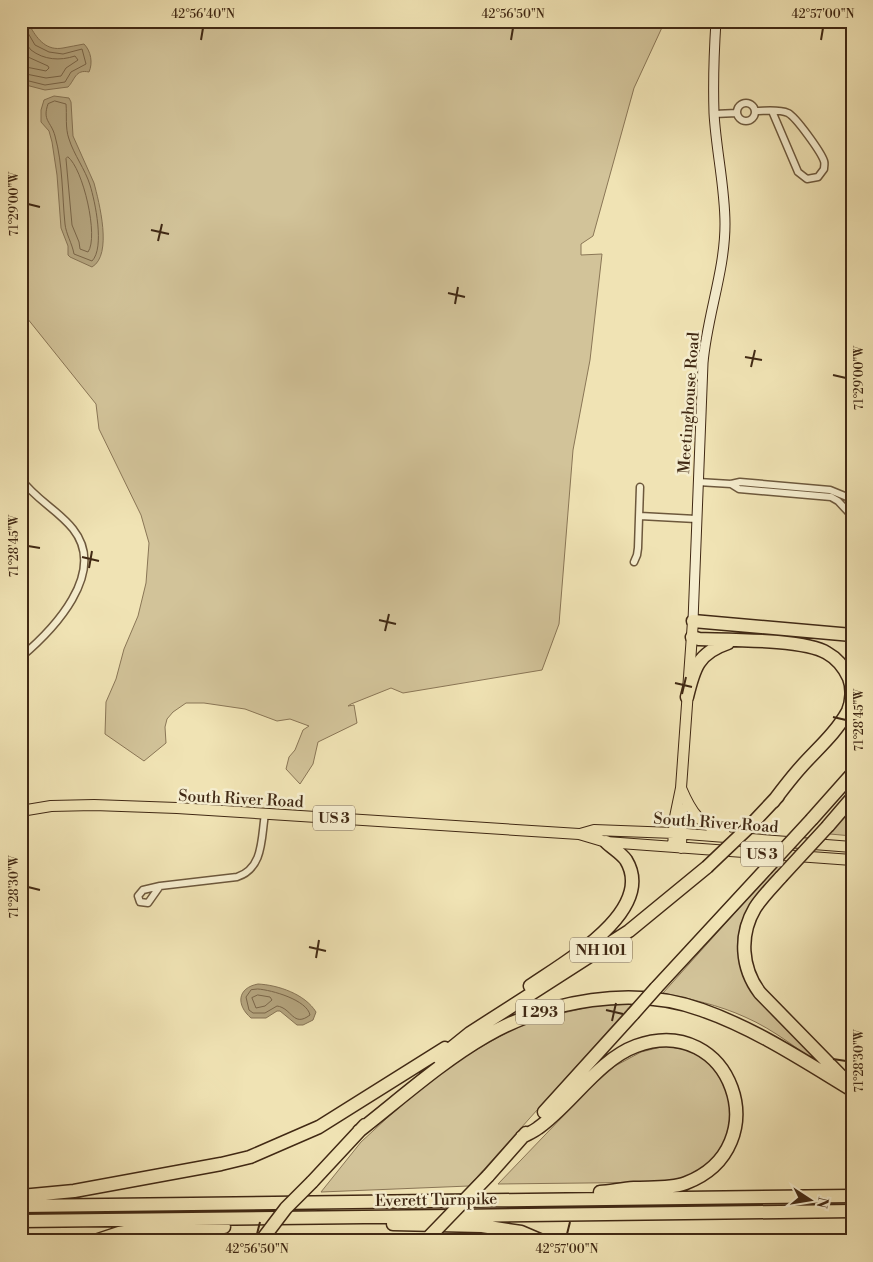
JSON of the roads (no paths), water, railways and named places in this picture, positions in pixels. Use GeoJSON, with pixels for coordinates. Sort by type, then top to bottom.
{"type":"FeatureCollection","features":[{"type":"Feature","properties":{"kind":"highway"},"geometry":{"type":"LineString","coordinates":[[693,621],[852,635]]}},
{"type":"Feature","properties":{"kind":"highway"},"geometry":{"type":"LineString","coordinates":[[692,638],[793,644],[818,648],[833,656],[842,665],[852,685],[849,709],[839,725],[773,802]]}},
{"type":"Feature","properties":{"kind":"highway"},"geometry":{"type":"LineString","coordinates":[[687,697],[693,673],[701,659],[712,649],[734,640]]}},
{"type":"Feature","properties":{"kind":"highway","name":"NH 101"},"geometry":{"type":"LineString","coordinates":[[359,1131],[387,1101],[470,1033],[629,931],[707,867],[852,722]]}},
{"type":"Feature","properties":{"kind":"highway"},"geometry":{"type":"LineString","coordinates":[[431,1239],[455,1209],[488,1176],[656,988],[852,774]]}},
{"type":"Feature","properties":{"kind":"highway"},"geometry":{"type":"LineString","coordinates":[[852,798],[764,896],[750,917],[745,939],[747,968],[760,993],[852,1086]]}},
{"type":"Feature","properties":{"kind":"highway"},"geometry":{"type":"LineString","coordinates":[[488,1022],[505,1003],[593,941],[617,919],[626,905],[631,891],[629,866],[622,856],[606,842]]}},
{"type":"Feature","properties":{"kind":"highway","name":"I 293"},"geometry":{"type":"LineString","coordinates":[[271,1241],[312,1182],[359,1131],[448,1062],[484,1037],[508,1024],[549,1009],[600,999],[642,998],[701,1009],[778,1045],[852,1090]]}},
{"type":"Feature","properties":{"kind":"highway"},"geometry":{"type":"LineString","coordinates":[[21,1196],[74,1191],[250,1157],[319,1127],[356,1105],[390,1081],[470,1033]]}},
{"type":"Feature","properties":{"kind":"highway"},"geometry":{"type":"LineString","coordinates":[[519,1200],[634,1188],[670,1187],[699,1177],[717,1162],[730,1144],[737,1122],[736,1099],[732,1084],[724,1071],[708,1055],[688,1044],[658,1041],[636,1046],[603,1066],[538,1128],[522,1138]]}},
{"type":"Feature","properties":{"kind":"highway"},"geometry":{"type":"LineString","coordinates":[[261,1241],[286,1208],[312,1182]]}},
{"type":"Feature","properties":{"kind":"highway","name":"Everett Turnpike"},"geometry":{"type":"LineString","coordinates":[[21,1206],[852,1196]]}},
{"type":"Feature","properties":{"kind":"highway","name":"Everett Turnpike"},"geometry":{"type":"LineString","coordinates":[[21,1221],[248,1220],[852,1211]]}},
{"type":"Feature","properties":{"kind":"highway"},"geometry":{"type":"LineString","coordinates":[[304,1218],[320,1222],[482,1226],[521,1232],[542,1241]]}},
{"type":"Feature","properties":{"kind":"highway"},"geometry":{"type":"LineString","coordinates":[[95,1241],[119,1233],[219,1228],[248,1220]]}},
{"type":"Feature","properties":{"kind":"main road","name":"Meetinghouse Road"},"geometry":{"type":"LineString","coordinates":[[677,848],[677,833],[682,800],[681,788],[693,621]]}},
{"type":"Feature","properties":{"kind":"main road"},"geometry":{"type":"LineString","coordinates":[[681,788],[695,816],[708,826],[731,837]]}},
{"type":"Feature","properties":{"kind":"main road","name":"South River Road"},"geometry":{"type":"LineString","coordinates":[[21,811],[51,806],[94,805],[265,814],[579,834],[606,842],[852,860]]}},
{"type":"Feature","properties":{"kind":"main road","name":"South River Road"},"geometry":{"type":"LineString","coordinates":[[579,834],[594,830],[677,833],[852,847]]}},
{"type":"Feature","properties":{"kind":"street","name":"Meetinghouse Road"},"geometry":{"type":"LineString","coordinates":[[693,621],[703,359],[708,327],[721,272],[724,246],[724,201],[714,114],[716,21]]}},
{"type":"Feature","properties":{"kind":"street"},"geometry":{"type":"LineString","coordinates":[[745,103],[752,105],[756,112],[753,119],[746,122],[740,120],[737,113],[738,107],[745,103]]}},
{"type":"Feature","properties":{"kind":"street"},"geometry":{"type":"LineString","coordinates":[[756,112],[772,111],[788,113],[804,131],[824,161],[824,169],[818,177],[807,179],[798,172],[772,111]]}},
{"type":"Feature","properties":{"kind":"street"},"geometry":{"type":"LineString","coordinates":[[714,114],[737,113]]}},
{"type":"Feature","properties":{"kind":"street"},"geometry":{"type":"LineString","coordinates":[[21,479],[28,488],[73,528],[82,545],[84,563],[81,579],[69,605],[50,630],[21,657]]}},
{"type":"Feature","properties":{"kind":"street"},"geometry":{"type":"LineString","coordinates":[[698,482],[731,484],[740,482],[830,490],[852,500]]}},
{"type":"Feature","properties":{"kind":"street"},"geometry":{"type":"LineString","coordinates":[[731,484],[739,489],[831,497],[838,501],[852,516]]}},
{"type":"Feature","properties":{"kind":"street"},"geometry":{"type":"LineString","coordinates":[[634,562],[638,555],[640,487]]}},
{"type":"Feature","properties":{"kind":"street"},"geometry":{"type":"LineString","coordinates":[[21,493],[28,488]]}},
{"type":"Feature","properties":{"kind":"street"},"geometry":{"type":"LineString","coordinates":[[640,516],[696,519]]}},
{"type":"Feature","properties":{"kind":"street"},"geometry":{"type":"LineString","coordinates":[[160,886],[237,877],[247,874],[254,867],[258,859],[265,814]]}},
{"type":"Feature","properties":{"kind":"water"},"geometry":{"type":"Polygon","coordinates":[[[21,26],[31,28],[44,44],[52,48],[84,44],[91,57],[89,72],[84,71],[78,74],[68,87],[45,90],[22,84],[21,26]]]}},
{"type":"Feature","properties":{"kind":"water"},"geometry":{"type":"Polygon","coordinates":[[[54,96],[69,98],[71,102],[73,136],[94,183],[99,202],[103,228],[102,251],[98,261],[92,267],[68,255],[68,246],[61,228],[57,175],[52,142],[49,131],[41,122],[41,110],[44,100],[54,96]]]}},
{"type":"Feature","properties":{"kind":"water"},"geometry":{"type":"Polygon","coordinates":[[[258,984],[274,986],[298,995],[316,1012],[313,1020],[303,1025],[297,1025],[280,1011],[266,1018],[251,1018],[243,1008],[241,998],[246,989],[258,984]]]}}]}
